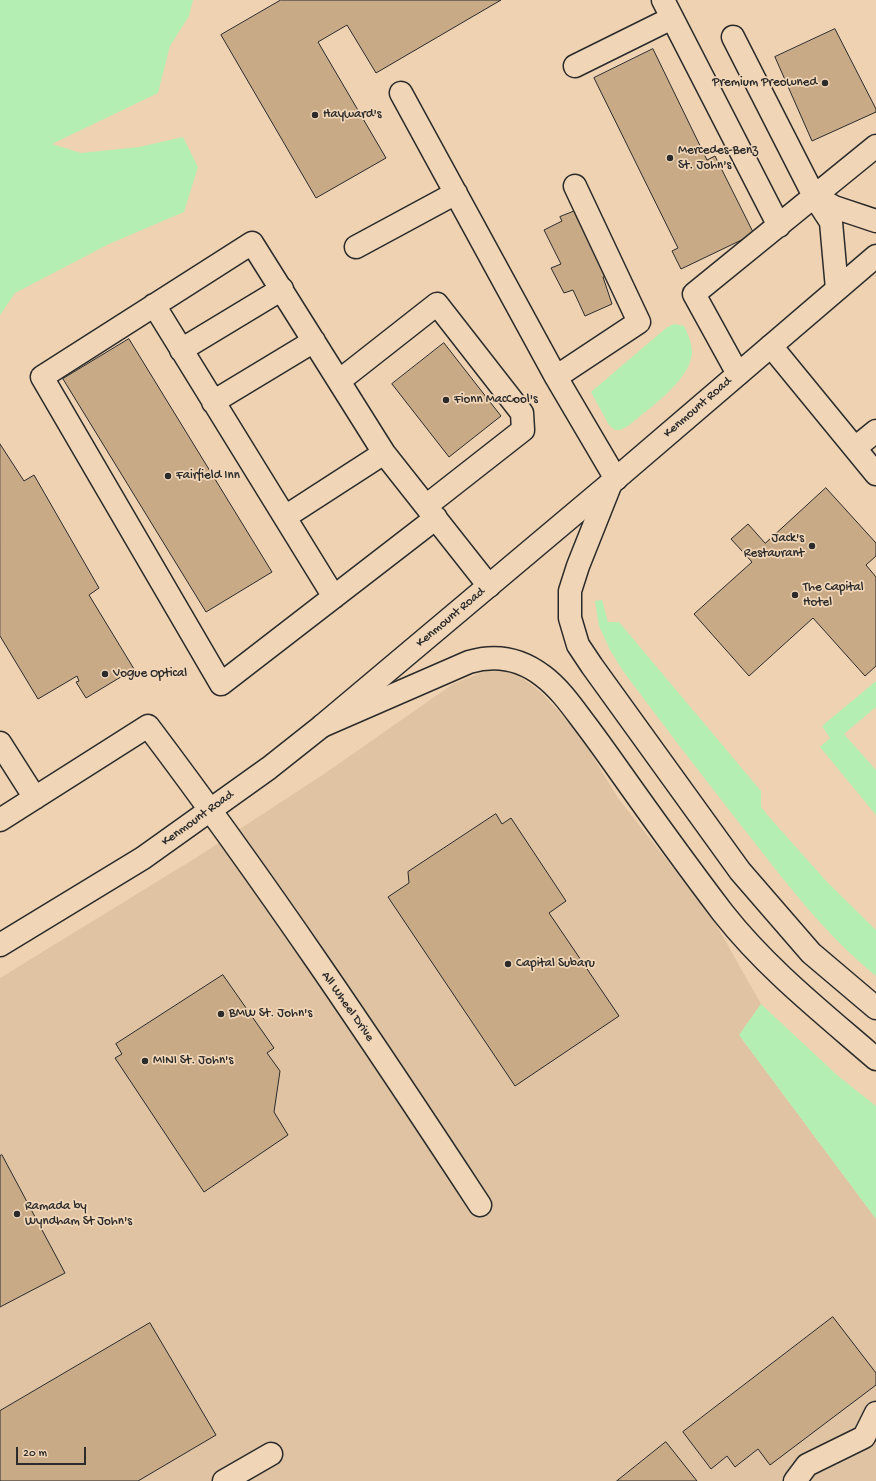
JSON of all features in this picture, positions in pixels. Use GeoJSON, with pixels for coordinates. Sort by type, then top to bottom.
{"type":"FeatureCollection","features":[{"type":"Feature","properties":{"kind":"main road"},"geometry":{"type":"LineString","coordinates":[[575,66],[668,9],[779,226]]}},
{"type":"Feature","properties":{"kind":"main road"},"geometry":{"type":"LineString","coordinates":[[733,37],[814,196],[831,222],[837,289]]}},
{"type":"Feature","properties":{"kind":"main road"},"geometry":{"type":"LineString","coordinates":[[402,93],[614,481],[578,566],[570,591],[570,618],[578,645],[740,871],[811,953],[876,1008]]}},
{"type":"Feature","properties":{"kind":"main road"},"geometry":{"type":"LineString","coordinates":[[738,374],[694,294],[876,146]]}},
{"type":"Feature","properties":{"kind":"main road"},"geometry":{"type":"LineString","coordinates":[[556,377],[639,322],[574,186]]}},
{"type":"Feature","properties":{"kind":"main road"},"geometry":{"type":"LineString","coordinates":[[356,247],[456,193]]}},
{"type":"Feature","properties":{"kind":"main road"},"geometry":{"type":"LineString","coordinates":[[814,196],[834,207],[876,220]]}},
{"type":"Feature","properties":{"kind":"main road"},"geometry":{"type":"LineString","coordinates":[[339,381],[438,304],[522,413],[523,430],[431,512],[334,597],[221,684],[42,377],[252,243],[384,453],[431,512],[489,586]]}},
{"type":"Feature","properties":{"kind":"main road","name":"Kenmount Road"},"geometry":{"type":"LineString","coordinates":[[0,945],[143,858],[269,768],[322,726],[614,481],[876,256]]}},
{"type":"Feature","properties":{"kind":"main road"},"geometry":{"type":"LineString","coordinates":[[181,350],[282,289]]}},
{"type":"Feature","properties":{"kind":"main road"},"geometry":{"type":"LineString","coordinates":[[154,305],[334,597]]}},
{"type":"Feature","properties":{"kind":"main road"},"geometry":{"type":"LineString","coordinates":[[213,402],[314,341]]}},
{"type":"Feature","properties":{"kind":"main road"},"geometry":{"type":"LineString","coordinates":[[770,346],[876,474]]}},
{"type":"Feature","properties":{"kind":"main road"},"geometry":{"type":"LineString","coordinates":[[855,448],[876,431]]}},
{"type":"Feature","properties":{"kind":"main road"},"geometry":{"type":"LineString","coordinates":[[285,518],[384,453]]}},
{"type":"Feature","properties":{"kind":"main road"},"geometry":{"type":"LineString","coordinates":[[322,726],[482,658],[496,657],[508,659],[534,669],[544,676],[569,702],[724,915],[756,951],[801,994],[876,1059]]}},
{"type":"Feature","properties":{"kind":"main road","name":"All Wheel Drive"},"geometry":{"type":"LineString","coordinates":[[35,798],[148,726],[211,810],[408,1095],[480,1206]]}},
{"type":"Feature","properties":{"kind":"main road"},"geometry":{"type":"LineString","coordinates":[[0,743],[35,798],[0,820]]}},
{"type":"Feature","properties":{"kind":"main road"},"geometry":{"type":"LineString","coordinates":[[795,1481],[807,1465],[864,1437],[876,1413]]}},
{"type":"Feature","properties":{"kind":"main road"},"geometry":{"type":"LineString","coordinates":[[224,1481],[271,1454]]}},
{"type":"Feature","properties":{"kind":"shaded area"},"geometry":{"type":"Polygon","coordinates":[[[490,669],[515,673],[541,692],[580,735],[618,798],[713,919],[761,1004],[739,1035],[876,1219],[876,1481],[0,1481],[0,978],[194,859],[324,774],[453,684],[490,669]]]}},
{"type":"Feature","properties":{"kind":"green space"},"geometry":{"type":"Polygon","coordinates":[[[0,0],[193,0],[189,16],[170,46],[158,93],[52,144],[81,153],[139,147],[183,137],[198,167],[184,212],[109,244],[15,293],[0,315],[0,0]]]}},
{"type":"Feature","properties":{"kind":"green space"},"geometry":{"type":"Polygon","coordinates":[[[674,324],[684,326],[691,346],[692,353],[684,374],[667,394],[628,426],[620,430],[615,430],[609,425],[591,392],[666,328],[674,324]]]}},
{"type":"Feature","properties":{"kind":"green space"},"geometry":{"type":"Polygon","coordinates":[[[602,600],[608,622],[619,622],[761,791],[761,807],[770,818],[828,883],[876,930],[876,976],[839,942],[789,887],[623,671],[610,650],[599,626],[595,601],[602,600]]]}},
{"type":"Feature","properties":{"kind":"green space"},"geometry":{"type":"Polygon","coordinates":[[[876,681],[876,707],[844,734],[876,770],[876,815],[820,747],[830,738],[822,726],[876,681]]]}},
{"type":"Feature","properties":{"kind":"green space"},"geometry":{"type":"Polygon","coordinates":[[[761,1004],[837,1075],[876,1106],[876,1219],[739,1035],[761,1004]]]}},
{"type":"Feature","properties":{"kind":"building","name":"Hayward's"},"geometry":{"type":"Polygon","coordinates":[[[281,0],[501,0],[376,73],[347,25],[318,42],[386,158],[316,198],[221,35],[281,0]]]}},
{"type":"Feature","properties":{"kind":"building","name":"Premium Preowned"},"geometry":{"type":"Polygon","coordinates":[[[835,29],[876,109],[876,112],[812,141],[775,57],[835,29]]]}},
{"type":"Feature","properties":{"kind":"building","name":"Mercedes-Benz St. John's"},"geometry":{"type":"Polygon","coordinates":[[[653,49],[707,160],[715,156],[754,234],[681,269],[672,251],[678,248],[594,78],[653,49]]]}},
{"type":"Feature","properties":{"kind":"building"},"geometry":{"type":"Polygon","coordinates":[[[575,211],[590,244],[592,244],[607,275],[603,277],[612,304],[585,316],[573,290],[564,293],[551,268],[561,264],[544,230],[562,221],[560,217],[575,211]]]}},
{"type":"Feature","properties":{"kind":"building","name":"Fairfield Inn"},"geometry":{"type":"Polygon","coordinates":[[[129,339],[272,572],[206,612],[63,379],[129,339]]]}},
{"type":"Feature","properties":{"kind":"building","name":"Fionn MacCool's"},"geometry":{"type":"Polygon","coordinates":[[[444,343],[501,416],[449,457],[392,384],[444,343]]]}},
{"type":"Feature","properties":{"kind":"building"},"geometry":{"type":"Polygon","coordinates":[[[0,444],[24,481],[34,475],[99,588],[89,595],[134,669],[86,698],[76,682],[79,681],[77,676],[38,699],[0,636],[0,444]]]}},
{"type":"Feature","properties":{"kind":"building","name":"The Capital Hotel"},"geometry":{"type":"Polygon","coordinates":[[[826,488],[876,543],[876,556],[866,565],[876,577],[876,666],[865,676],[813,618],[749,676],[694,614],[752,562],[731,539],[748,524],[765,543],[826,488]]]}},
{"type":"Feature","properties":{"kind":"building","name":"Capital Subaru"},"geometry":{"type":"Polygon","coordinates":[[[496,814],[502,824],[511,818],[566,901],[549,913],[619,1016],[515,1086],[388,897],[409,883],[408,872],[496,814]]]}},
{"type":"Feature","properties":{"kind":"building"},"geometry":{"type":"Polygon","coordinates":[[[223,975],[274,1048],[267,1053],[280,1071],[274,1112],[288,1135],[204,1192],[115,1058],[122,1054],[116,1044],[223,975]]]}},
{"type":"Feature","properties":{"kind":"building","name":"Ramada by Wyndham St John's"},"geometry":{"type":"Polygon","coordinates":[[[2,1155],[65,1273],[0,1307],[0,1156],[2,1155]]]}},
{"type":"Feature","properties":{"kind":"building"},"geometry":{"type":"Polygon","coordinates":[[[833,1317],[876,1373],[876,1385],[770,1465],[758,1449],[735,1467],[727,1456],[711,1469],[683,1432],[833,1317]]]}},
{"type":"Feature","properties":{"kind":"building"},"geometry":{"type":"Polygon","coordinates":[[[150,1323],[216,1435],[138,1481],[0,1481],[0,1411],[150,1323]]]}},
{"type":"Feature","properties":{"kind":"building"},"geometry":{"type":"Polygon","coordinates":[[[666,1442],[697,1481],[617,1481],[666,1442]]]}},
{"type":"Feature","properties":{"kind":"place","name":"Premium Preowned"},"geometry":{"type":"Point","coordinates":[825,83]}},
{"type":"Feature","properties":{"kind":"place","name":"Hayward's"},"geometry":{"type":"Point","coordinates":[315,115]}},
{"type":"Feature","properties":{"kind":"place","name":"Mercedes-Benz St. John's"},"geometry":{"type":"Point","coordinates":[670,158]}},
{"type":"Feature","properties":{"kind":"place","name":"Fionn MacCool's"},"geometry":{"type":"Point","coordinates":[446,400]}},
{"type":"Feature","properties":{"kind":"place","name":"Fairfield Inn"},"geometry":{"type":"Point","coordinates":[168,476]}},
{"type":"Feature","properties":{"kind":"place","name":"Jack's Restaurant"},"geometry":{"type":"Point","coordinates":[812,546]}},
{"type":"Feature","properties":{"kind":"place","name":"The Capital Hotel"},"geometry":{"type":"Point","coordinates":[795,595]}},
{"type":"Feature","properties":{"kind":"place","name":"Vogue Optical"},"geometry":{"type":"Point","coordinates":[105,674]}},
{"type":"Feature","properties":{"kind":"place","name":"Capital Subaru"},"geometry":{"type":"Point","coordinates":[508,964]}},
{"type":"Feature","properties":{"kind":"place","name":"BMW St. John's"},"geometry":{"type":"Point","coordinates":[221,1014]}},
{"type":"Feature","properties":{"kind":"place","name":"MINI St. John's"},"geometry":{"type":"Point","coordinates":[145,1061]}},
{"type":"Feature","properties":{"kind":"place","name":"Ramada by Wyndham St John's"},"geometry":{"type":"Point","coordinates":[17,1214]}}]}
